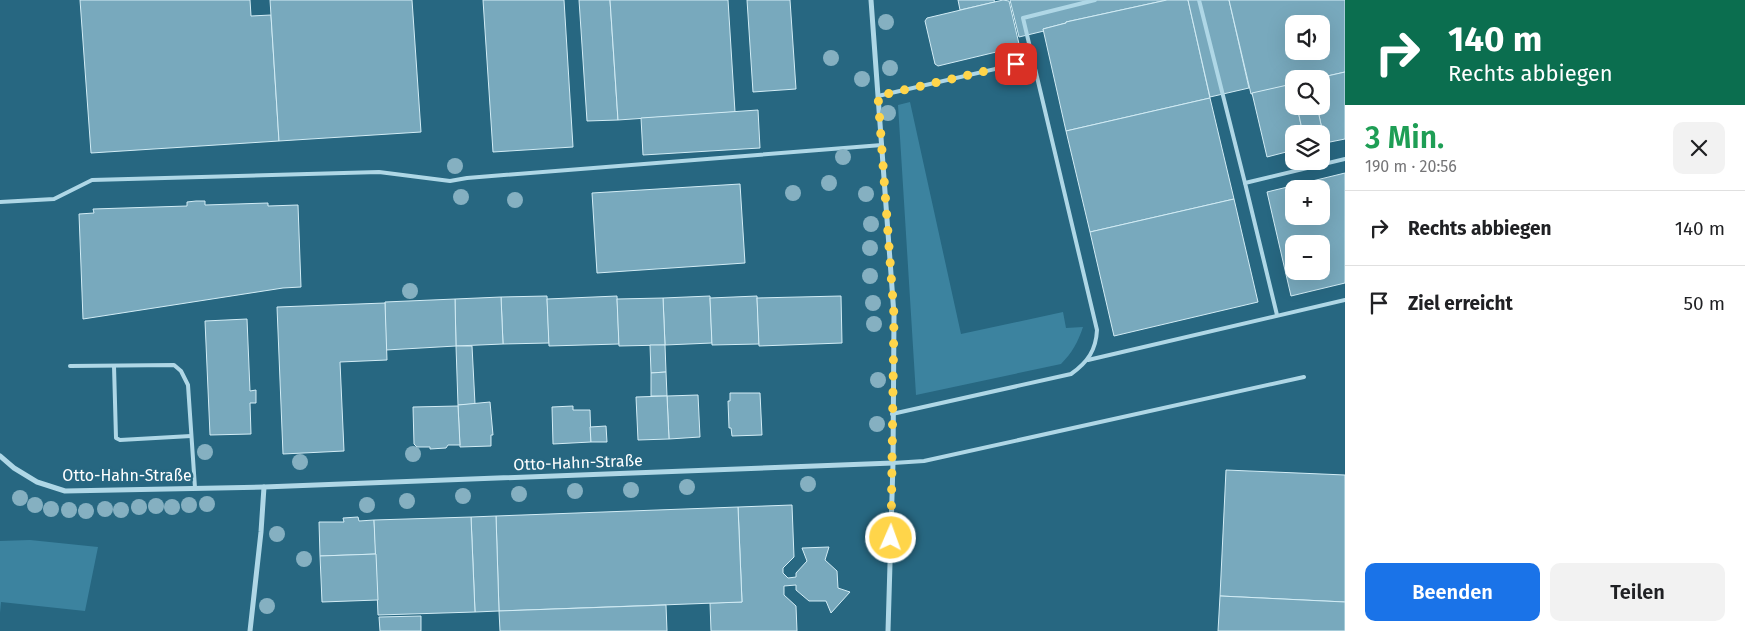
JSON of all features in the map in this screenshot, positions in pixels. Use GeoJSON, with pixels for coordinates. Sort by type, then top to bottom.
{"type":"FeatureCollection","features":[{"type":"Feature","properties":{"kind":"street"},"geometry":{"type":"LineString","coordinates":[[872,0],[894,315],[893,463],[888,631]]}},
{"type":"Feature","properties":{"kind":"street","name":"Otto-Hahn-Straße"},"geometry":{"type":"LineString","coordinates":[[0,456],[14,468],[37,482],[64,491],[264,487],[893,463]]}},
{"type":"Feature","properties":{"kind":"street"},"geometry":{"type":"LineString","coordinates":[[250,631],[264,487]]}},
{"type":"Feature","properties":{"kind":"lane"},"geometry":{"type":"LineString","coordinates":[[892,414],[1071,374],[1088,360],[1095,346],[1097,330],[1023,18],[1095,0]]}},
{"type":"Feature","properties":{"kind":"lane"},"geometry":{"type":"LineString","coordinates":[[1199,0],[1277,315]]}},
{"type":"Feature","properties":{"kind":"lane"},"geometry":{"type":"LineString","coordinates":[[878,96],[1034,60]]}},
{"type":"Feature","properties":{"kind":"lane"},"geometry":{"type":"LineString","coordinates":[[0,202],[54,199],[92,180],[379,172],[450,181],[467,178],[882,145]]}},
{"type":"Feature","properties":{"kind":"lane"},"geometry":{"type":"LineString","coordinates":[[1245,183],[1345,159]]}},
{"type":"Feature","properties":{"kind":"lane"},"geometry":{"type":"LineString","coordinates":[[1088,360],[1345,300]]}},
{"type":"Feature","properties":{"kind":"lane"},"geometry":{"type":"LineString","coordinates":[[70,366],[174,365],[181,371],[188,385],[195,488]]}},
{"type":"Feature","properties":{"kind":"lane"},"geometry":{"type":"LineString","coordinates":[[114,366],[116,438],[120,440],[191,436]]}},
{"type":"Feature","properties":{"kind":"lane"},"geometry":{"type":"LineString","coordinates":[[893,463],[924,461],[1304,377]]}},
{"type":"Feature","properties":{"kind":"shaded area"},"geometry":{"type":"Polygon","coordinates":[[[910,102],[961,334],[1063,312],[1066,328],[1083,327],[1074,347],[1061,364],[916,395],[898,105],[910,102]]]}},
{"type":"Feature","properties":{"kind":"shaded area"},"geometry":{"type":"Polygon","coordinates":[[[30,540],[98,547],[85,611],[1,602],[0,613],[0,541],[30,540]]]}},
{"type":"Feature","properties":{"kind":"building"},"geometry":{"type":"Polygon","coordinates":[[[80,0],[250,0],[251,16],[271,15],[279,141],[91,153],[80,0]]]}},
{"type":"Feature","properties":{"kind":"building"},"geometry":{"type":"Polygon","coordinates":[[[270,0],[412,0],[421,132],[279,141],[270,0]]]}},
{"type":"Feature","properties":{"kind":"building"},"geometry":{"type":"Polygon","coordinates":[[[483,0],[564,0],[573,147],[493,152],[483,0]]]}},
{"type":"Feature","properties":{"kind":"building"},"geometry":{"type":"Polygon","coordinates":[[[579,0],[610,0],[618,120],[587,121],[579,0]]]}},
{"type":"Feature","properties":{"kind":"building"},"geometry":{"type":"Polygon","coordinates":[[[610,0],[728,0],[735,112],[618,120],[610,0]]]}},
{"type":"Feature","properties":{"kind":"building"},"geometry":{"type":"Polygon","coordinates":[[[747,0],[790,0],[796,89],[753,92],[747,0]]]}},
{"type":"Feature","properties":{"kind":"building"},"geometry":{"type":"Polygon","coordinates":[[[958,0],[994,0],[995,2],[960,10],[958,0]]]}},
{"type":"Feature","properties":{"kind":"building"},"geometry":{"type":"Polygon","coordinates":[[[1003,0],[1009,1],[1019,44],[1017,47],[938,66],[935,64],[925,21],[927,18],[1003,0]]]}},
{"type":"Feature","properties":{"kind":"building"},"geometry":{"type":"Polygon","coordinates":[[[1010,0],[1167,0],[1066,22],[1043,29],[1044,31],[1019,37],[1010,0]]]}},
{"type":"Feature","properties":{"kind":"building"},"geometry":{"type":"Polygon","coordinates":[[[1167,0],[1188,0],[1210,98],[1066,131],[1043,29],[1066,22],[1167,0]]]}},
{"type":"Feature","properties":{"kind":"building"},"geometry":{"type":"Polygon","coordinates":[[[1188,0],[1229,0],[1249,88],[1210,97],[1188,0]]]}},
{"type":"Feature","properties":{"kind":"building"},"geometry":{"type":"Polygon","coordinates":[[[1229,0],[1345,0],[1345,72],[1330,75],[1330,70],[1285,70],[1285,86],[1251,94],[1229,0]]]}},
{"type":"Feature","properties":{"kind":"building"},"geometry":{"type":"Polygon","coordinates":[[[1345,72],[1345,139],[1330,142],[1330,125],[1321,125],[1319,115],[1330,115],[1330,75],[1345,72]]]}},
{"type":"Feature","properties":{"kind":"building"},"geometry":{"type":"Polygon","coordinates":[[[1285,86],[1285,115],[1299,115],[1301,125],[1285,125],[1285,152],[1267,157],[1252,93],[1285,86]]]}},
{"type":"Feature","properties":{"kind":"building"},"geometry":{"type":"Polygon","coordinates":[[[1210,98],[1234,199],[1090,232],[1066,131],[1210,98]]]}},
{"type":"Feature","properties":{"kind":"building"},"geometry":{"type":"Polygon","coordinates":[[[758,110],[760,148],[643,155],[641,118],[758,110]]]}},
{"type":"Feature","properties":{"kind":"building"},"geometry":{"type":"Polygon","coordinates":[[[1299,115],[1319,115],[1321,125],[1301,125],[1299,115]]]}},
{"type":"Feature","properties":{"kind":"building"},"geometry":{"type":"Polygon","coordinates":[[[1345,173],[1345,283],[1291,296],[1287,280],[1330,280],[1330,235],[1285,235],[1285,270],[1267,192],[1285,188],[1285,225],[1330,225],[1330,180],[1316,180],[1345,173]]]}},
{"type":"Feature","properties":{"kind":"building"},"geometry":{"type":"Polygon","coordinates":[[[740,184],[745,263],[597,273],[592,193],[740,184]]]}},
{"type":"Feature","properties":{"kind":"building"},"geometry":{"type":"Polygon","coordinates":[[[1234,199],[1258,302],[1114,336],[1090,232],[1234,199]]]}},
{"type":"Feature","properties":{"kind":"building"},"geometry":{"type":"Polygon","coordinates":[[[205,201],[205,205],[268,203],[268,206],[298,205],[301,287],[283,288],[83,319],[79,214],[94,213],[93,209],[187,206],[187,202],[205,201]]]}},
{"type":"Feature","properties":{"kind":"building"},"geometry":{"type":"Polygon","coordinates":[[[547,296],[549,343],[503,344],[501,297],[547,296]]]}},
{"type":"Feature","properties":{"kind":"building"},"geometry":{"type":"Polygon","coordinates":[[[617,296],[619,344],[549,346],[547,299],[617,296]]]}},
{"type":"Feature","properties":{"kind":"building"},"geometry":{"type":"Polygon","coordinates":[[[710,296],[712,343],[665,345],[663,298],[710,296]]]}},
{"type":"Feature","properties":{"kind":"building"},"geometry":{"type":"Polygon","coordinates":[[[757,296],[759,344],[712,345],[710,298],[757,296]]]}},
{"type":"Feature","properties":{"kind":"building"},"geometry":{"type":"Polygon","coordinates":[[[841,296],[842,343],[759,346],[757,298],[841,296]]]}},
{"type":"Feature","properties":{"kind":"building"},"geometry":{"type":"Polygon","coordinates":[[[501,297],[503,344],[456,346],[455,299],[501,297]]]}},
{"type":"Feature","properties":{"kind":"building"},"geometry":{"type":"Polygon","coordinates":[[[663,298],[665,345],[619,346],[617,299],[663,298]]]}},
{"type":"Feature","properties":{"kind":"building"},"geometry":{"type":"Polygon","coordinates":[[[455,299],[456,346],[386,350],[385,302],[455,299]]]}},
{"type":"Feature","properties":{"kind":"building"},"geometry":{"type":"Polygon","coordinates":[[[385,303],[387,360],[340,362],[344,451],[283,454],[277,307],[385,303]]]}},
{"type":"Feature","properties":{"kind":"building"},"geometry":{"type":"Polygon","coordinates":[[[247,319],[250,391],[256,390],[256,403],[250,403],[251,434],[210,435],[205,321],[247,319]]]}},
{"type":"Feature","properties":{"kind":"building"},"geometry":{"type":"Polygon","coordinates":[[[650,345],[665,345],[666,372],[651,373],[650,345]]]}},
{"type":"Feature","properties":{"kind":"building"},"geometry":{"type":"Polygon","coordinates":[[[456,346],[472,346],[475,404],[458,405],[456,346]]]}},
{"type":"Feature","properties":{"kind":"building"},"geometry":{"type":"Polygon","coordinates":[[[666,372],[667,396],[651,396],[651,373],[666,372]]]}},
{"type":"Feature","properties":{"kind":"building"},"geometry":{"type":"Polygon","coordinates":[[[730,393],[760,393],[762,435],[732,436],[731,428],[729,428],[728,401],[730,401],[730,393]]]}},
{"type":"Feature","properties":{"kind":"building"},"geometry":{"type":"Polygon","coordinates":[[[698,395],[700,437],[669,439],[667,396],[698,395]]]}},
{"type":"Feature","properties":{"kind":"building"},"geometry":{"type":"Polygon","coordinates":[[[667,396],[669,439],[638,440],[636,397],[667,396]]]}},
{"type":"Feature","properties":{"kind":"building"},"geometry":{"type":"Polygon","coordinates":[[[490,402],[493,435],[491,435],[491,446],[460,447],[458,405],[490,402]]]}},
{"type":"Feature","properties":{"kind":"building"},"geometry":{"type":"Polygon","coordinates":[[[458,406],[460,445],[448,445],[446,448],[430,449],[430,447],[417,447],[414,444],[413,407],[458,406]]]}},
{"type":"Feature","properties":{"kind":"building"},"geometry":{"type":"Polygon","coordinates":[[[573,406],[573,410],[590,410],[591,442],[553,444],[552,407],[573,406]]]}},
{"type":"Feature","properties":{"kind":"building"},"geometry":{"type":"Polygon","coordinates":[[[606,426],[607,442],[591,442],[590,427],[606,426]]]}},
{"type":"Feature","properties":{"kind":"building"},"geometry":{"type":"Polygon","coordinates":[[[1226,470],[1345,475],[1345,602],[1220,596],[1226,470]]]}},
{"type":"Feature","properties":{"kind":"building"},"geometry":{"type":"Polygon","coordinates":[[[792,505],[794,557],[783,568],[783,573],[788,578],[796,577],[796,573],[807,561],[802,548],[829,547],[825,560],[837,571],[838,588],[850,592],[831,613],[826,601],[809,601],[796,590],[796,585],[784,586],[784,595],[796,606],[797,631],[711,631],[710,603],[742,602],[738,507],[792,505]]]}},
{"type":"Feature","properties":{"kind":"building"},"geometry":{"type":"Polygon","coordinates":[[[738,507],[742,602],[499,611],[496,516],[738,507]]]}},
{"type":"Feature","properties":{"kind":"building"},"geometry":{"type":"Polygon","coordinates":[[[496,516],[499,611],[475,612],[471,517],[496,516]]]}},
{"type":"Feature","properties":{"kind":"building"},"geometry":{"type":"Polygon","coordinates":[[[358,517],[359,521],[374,520],[376,554],[320,556],[319,522],[344,522],[343,518],[358,517]]]}},
{"type":"Feature","properties":{"kind":"building"},"geometry":{"type":"Polygon","coordinates":[[[471,517],[475,612],[378,615],[374,520],[471,517]]]}},
{"type":"Feature","properties":{"kind":"building"},"geometry":{"type":"Polygon","coordinates":[[[376,554],[378,600],[322,602],[320,556],[376,554]]]}},
{"type":"Feature","properties":{"kind":"building"},"geometry":{"type":"Polygon","coordinates":[[[1220,596],[1345,602],[1345,631],[1218,631],[1220,596]]]}},
{"type":"Feature","properties":{"kind":"building"},"geometry":{"type":"Polygon","coordinates":[[[666,605],[667,631],[500,631],[499,611],[666,605]]]}},
{"type":"Feature","properties":{"kind":"building"},"geometry":{"type":"Polygon","coordinates":[[[421,616],[421,631],[380,631],[379,617],[421,616]]]}},
{"type":"Feature","properties":{"kind":"route"},"geometry":{"type":"LineString","coordinates":[[891,538],[894,315],[878,96],[1016,64]]}}]}
